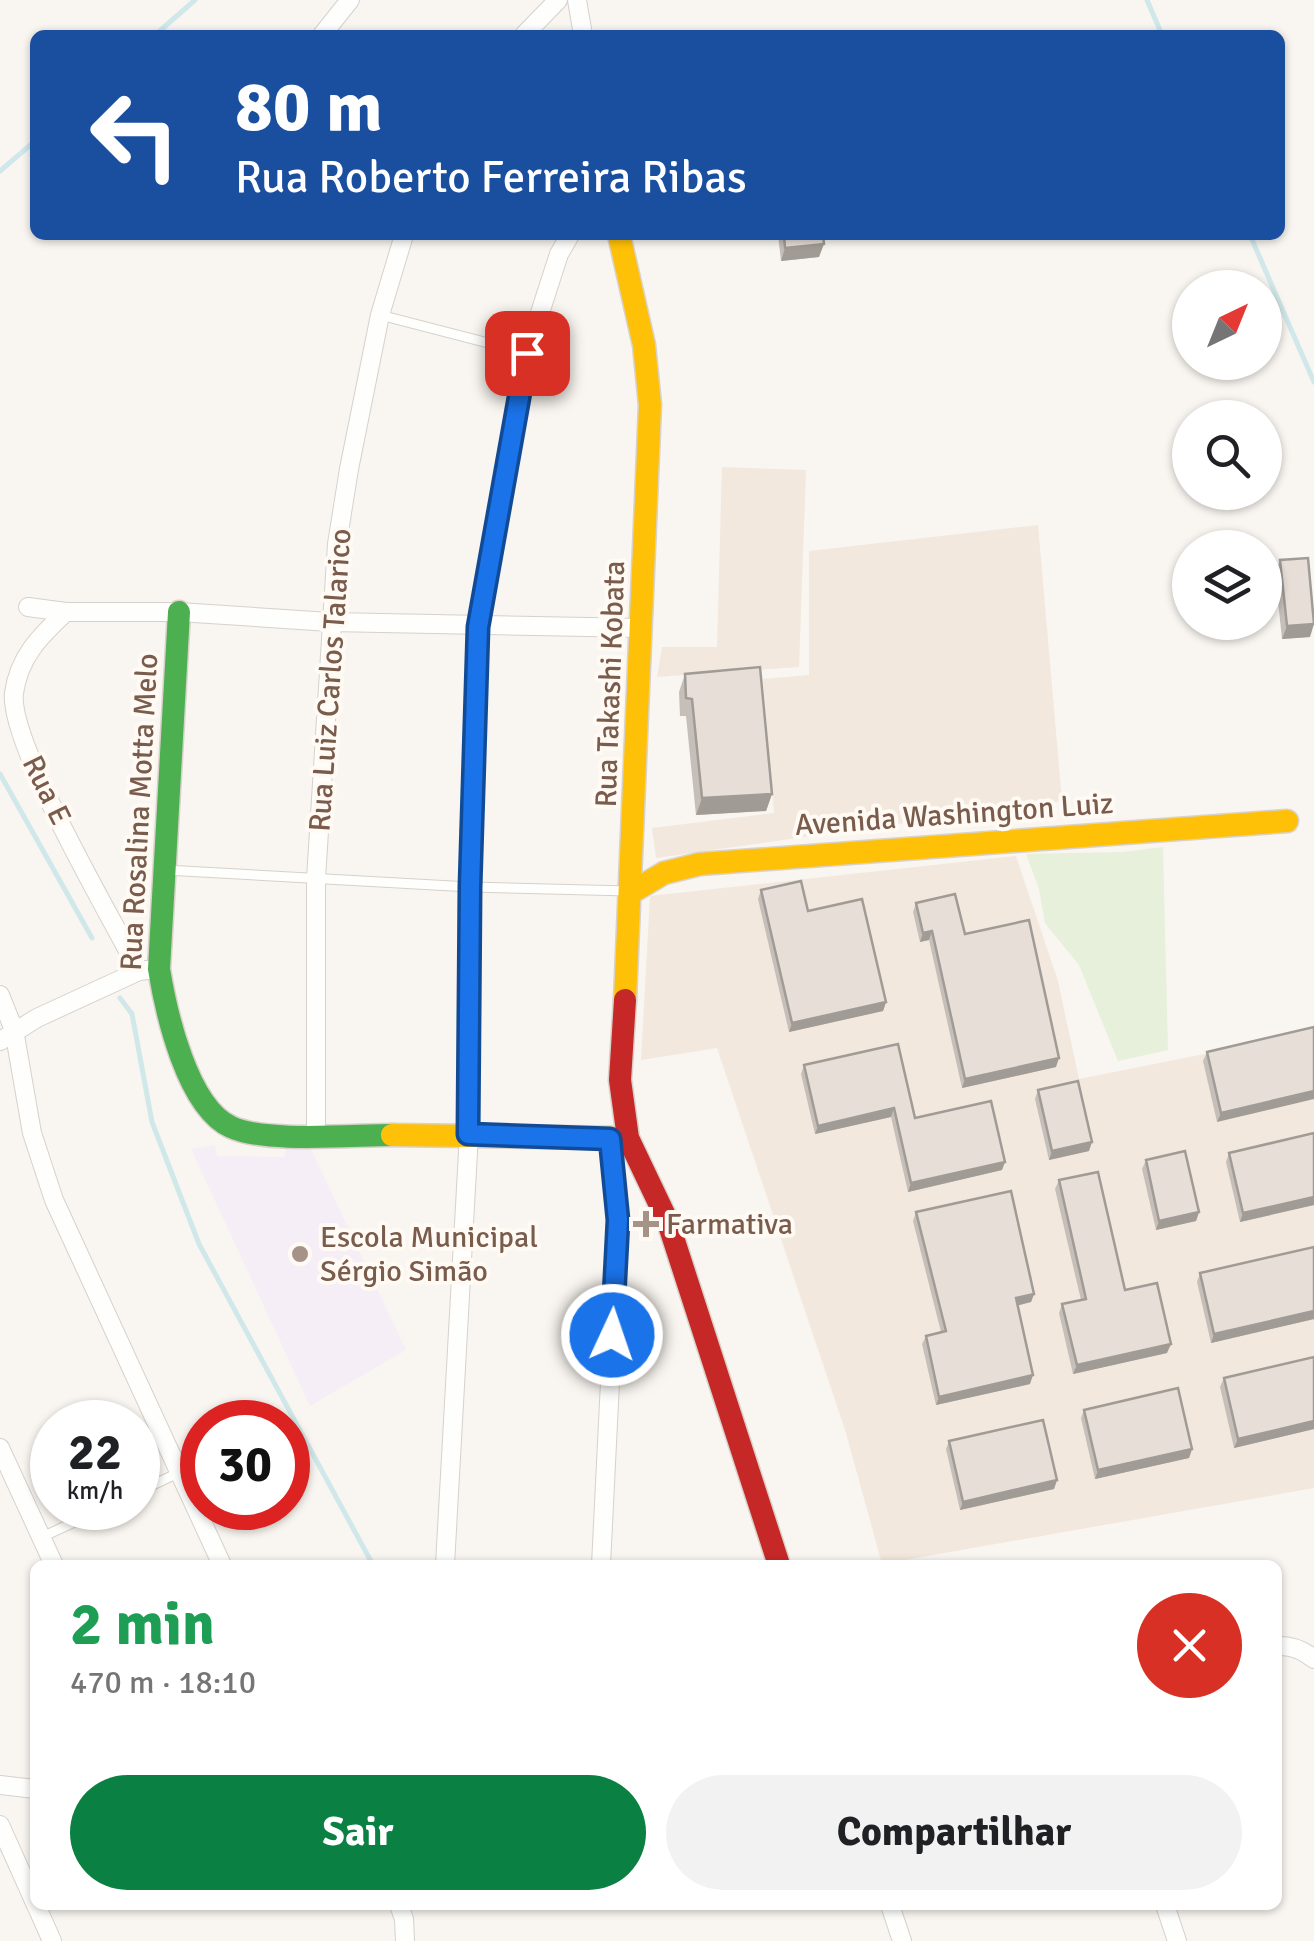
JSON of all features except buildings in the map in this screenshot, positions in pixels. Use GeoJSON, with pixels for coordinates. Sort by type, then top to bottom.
{"type":"FeatureCollection","features":[{"type":"Feature","properties":{"kind":"street"},"geometry":{"type":"LineString","coordinates":[[326,30],[350,0]]}},
{"type":"Feature","properties":{"kind":"street"},"geometry":{"type":"LineString","coordinates":[[529,30],[558,0]]}},
{"type":"Feature","properties":{"kind":"street"},"geometry":{"type":"LineString","coordinates":[[577,0],[582,30]]}},
{"type":"Feature","properties":{"kind":"street","name":"Rua Luiz Carlos Talarico"},"geometry":{"type":"LineString","coordinates":[[316,1132],[316,879],[330,622],[348,468],[380,315],[402,240]]}},
{"type":"Feature","properties":{"kind":"street"},"geometry":{"type":"LineString","coordinates":[[445,1560],[468,1134],[478,627],[527,353],[567,240]]}},
{"type":"Feature","properties":{"kind":"street","name":"Rua Takashi Kobata"},"geometry":{"type":"LineString","coordinates":[[619,240],[644,345],[650,406],[619,1138]]}},
{"type":"Feature","properties":{"kind":"street"},"geometry":{"type":"LineString","coordinates":[[28,606],[66,612],[179,612],[330,622],[642,628]]}},
{"type":"Feature","properties":{"kind":"street","name":"Rua E"},"geometry":{"type":"LineString","coordinates":[[66,612],[36,640],[20,668],[14,698],[17,727],[36,772],[149,970]]}},
{"type":"Feature","properties":{"kind":"street","name":"Rua Rosalina Motta Melo"},"geometry":{"type":"LineString","coordinates":[[179,612],[163,870],[149,970],[203,1100],[220,1120],[238,1130],[263,1134],[316,1132]]}},
{"type":"Feature","properties":{"kind":"street","name":"Avenida Washington Luiz"},"geometry":{"type":"LineString","coordinates":[[632,892],[651,876],[700,864],[1287,821]]}},
{"type":"Feature","properties":{"kind":"street"},"geometry":{"type":"LineString","coordinates":[[7,1036],[149,970]]}},
{"type":"Feature","properties":{"kind":"street"},"geometry":{"type":"LineString","coordinates":[[0,995],[32,1134],[54,1200],[220,1560]]}},
{"type":"Feature","properties":{"kind":"street"},"geometry":{"type":"LineString","coordinates":[[316,1132],[619,1138]]}},
{"type":"Feature","properties":{"kind":"street"},"geometry":{"type":"LineString","coordinates":[[600,1560],[619,1138]]}},
{"type":"Feature","properties":{"kind":"street"},"geometry":{"type":"LineString","coordinates":[[619,1138],[668,1222],[777,1560]]}},
{"type":"Feature","properties":{"kind":"street"},"geometry":{"type":"LineString","coordinates":[[0,1448],[52,1560]]}},
{"type":"Feature","properties":{"kind":"street"},"geometry":{"type":"LineString","coordinates":[[1282,1646],[1306,1652],[1314,1660]]}},
{"type":"Feature","properties":{"kind":"street"},"geometry":{"type":"LineString","coordinates":[[0,1785],[30,1788]]}},
{"type":"Feature","properties":{"kind":"street"},"geometry":{"type":"LineString","coordinates":[[0,1825],[30,1891]]}},
{"type":"Feature","properties":{"kind":"street"},"geometry":{"type":"LineString","coordinates":[[39,1910],[52,1941]]}},
{"type":"Feature","properties":{"kind":"street"},"geometry":{"type":"LineString","coordinates":[[401,1910],[405,1941]]}},
{"type":"Feature","properties":{"kind":"street"},"geometry":{"type":"LineString","coordinates":[[892,1910],[902,1941]]}},
{"type":"Feature","properties":{"kind":"street"},"geometry":{"type":"LineString","coordinates":[[1166,1910],[1177,1941]]}},
{"type":"Feature","properties":{"kind":"lane"},"geometry":{"type":"LineString","coordinates":[[380,315],[527,353]]}},
{"type":"Feature","properties":{"kind":"lane"},"geometry":{"type":"LineString","coordinates":[[163,870],[632,892]]}},
{"type":"Feature","properties":{"kind":"lane"},"geometry":{"type":"LineString","coordinates":[[160,1482],[178,1473]]}},
{"type":"Feature","properties":{"kind":"lane"},"geometry":{"type":"LineString","coordinates":[[42,1537],[57,1530]]}},
{"type":"Feature","properties":{"kind":"shaded area"},"geometry":{"type":"Polygon","coordinates":[[[722,467],[806,470],[799,667],[657,677],[662,647],[717,647],[722,467]]]}},
{"type":"Feature","properties":{"kind":"shaded area"},"geometry":{"type":"Polygon","coordinates":[[[1038,525],[1062,801],[656,858],[652,828],[774,813],[763,679],[809,675],[809,551],[1038,525]]]}},
{"type":"Feature","properties":{"kind":"shaded area"},"geometry":{"type":"Polygon","coordinates":[[[1016,856],[1058,981],[1079,1079],[1314,1032],[1314,1488],[905,1560],[881,1560],[846,1433],[717,1048],[641,1060],[650,896],[1016,856]]]}},
{"type":"Feature","properties":{"kind":"shaded area","name":"Escola Municipal Sérgio Simão"},"geometry":{"type":"Polygon","coordinates":[[[215,1145],[217,1156],[284,1157],[286,1148],[311,1149],[406,1350],[310,1406],[191,1149],[215,1145]]]}},
{"type":"Feature","properties":{"kind":"green space"},"geometry":{"type":"Polygon","coordinates":[[[1163,847],[1168,1050],[1118,1061],[1079,965],[1045,923],[1039,889],[1026,854],[1163,847]]]}},
{"type":"Feature","properties":{"kind":"waterway"},"geometry":{"type":"LineString","coordinates":[[161,30],[195,0]]}},
{"type":"Feature","properties":{"kind":"waterway"},"geometry":{"type":"LineString","coordinates":[[1147,0],[1160,30]]}},
{"type":"Feature","properties":{"kind":"waterway"},"geometry":{"type":"LineString","coordinates":[[0,171],[30,145]]}},
{"type":"Feature","properties":{"kind":"waterway"},"geometry":{"type":"LineString","coordinates":[[1252,240],[1314,382]]}},
{"type":"Feature","properties":{"kind":"waterway"},"geometry":{"type":"LineString","coordinates":[[0,774],[92,938]]}},
{"type":"Feature","properties":{"kind":"waterway"},"geometry":{"type":"LineString","coordinates":[[120,998],[132,1014],[152,1122],[199,1244],[370,1560]]}},
{"type":"Feature","properties":{"kind":"traffic: fast"},"geometry":{"type":"LineString","coordinates":[[179,612],[159,969],[181,1057],[202,1100],[231,1127],[286,1137],[392,1135]]}},
{"type":"Feature","properties":{"kind":"traffic: slow"},"geometry":{"type":"LineString","coordinates":[[620,240],[644,345],[650,405],[625,1000]]}},
{"type":"Feature","properties":{"kind":"traffic: slow"},"geometry":{"type":"LineString","coordinates":[[632,892],[664,873],[700,864],[1287,821]]}},
{"type":"Feature","properties":{"kind":"traffic: slow"},"geometry":{"type":"LineString","coordinates":[[392,1135],[628,1138]]}},
{"type":"Feature","properties":{"kind":"traffic: jam"},"geometry":{"type":"LineString","coordinates":[[625,1000],[620,1080],[628,1138],[668,1222],[777,1560]]}},
{"type":"Feature","properties":{"kind":"place","name":"Farmativa"},"geometry":{"type":"Point","coordinates":[646,1224]}},
{"type":"Feature","properties":{"kind":"place","name":"Escola Municipal Sérgio Simão"},"geometry":{"type":"Point","coordinates":[300,1254]}},
{"type":"Feature","properties":{"kind":"route"},"geometry":{"type":"LineString","coordinates":[[527,353],[478,627],[468,1134],[610,1139],[618,1220],[612,1335]]}}]}
